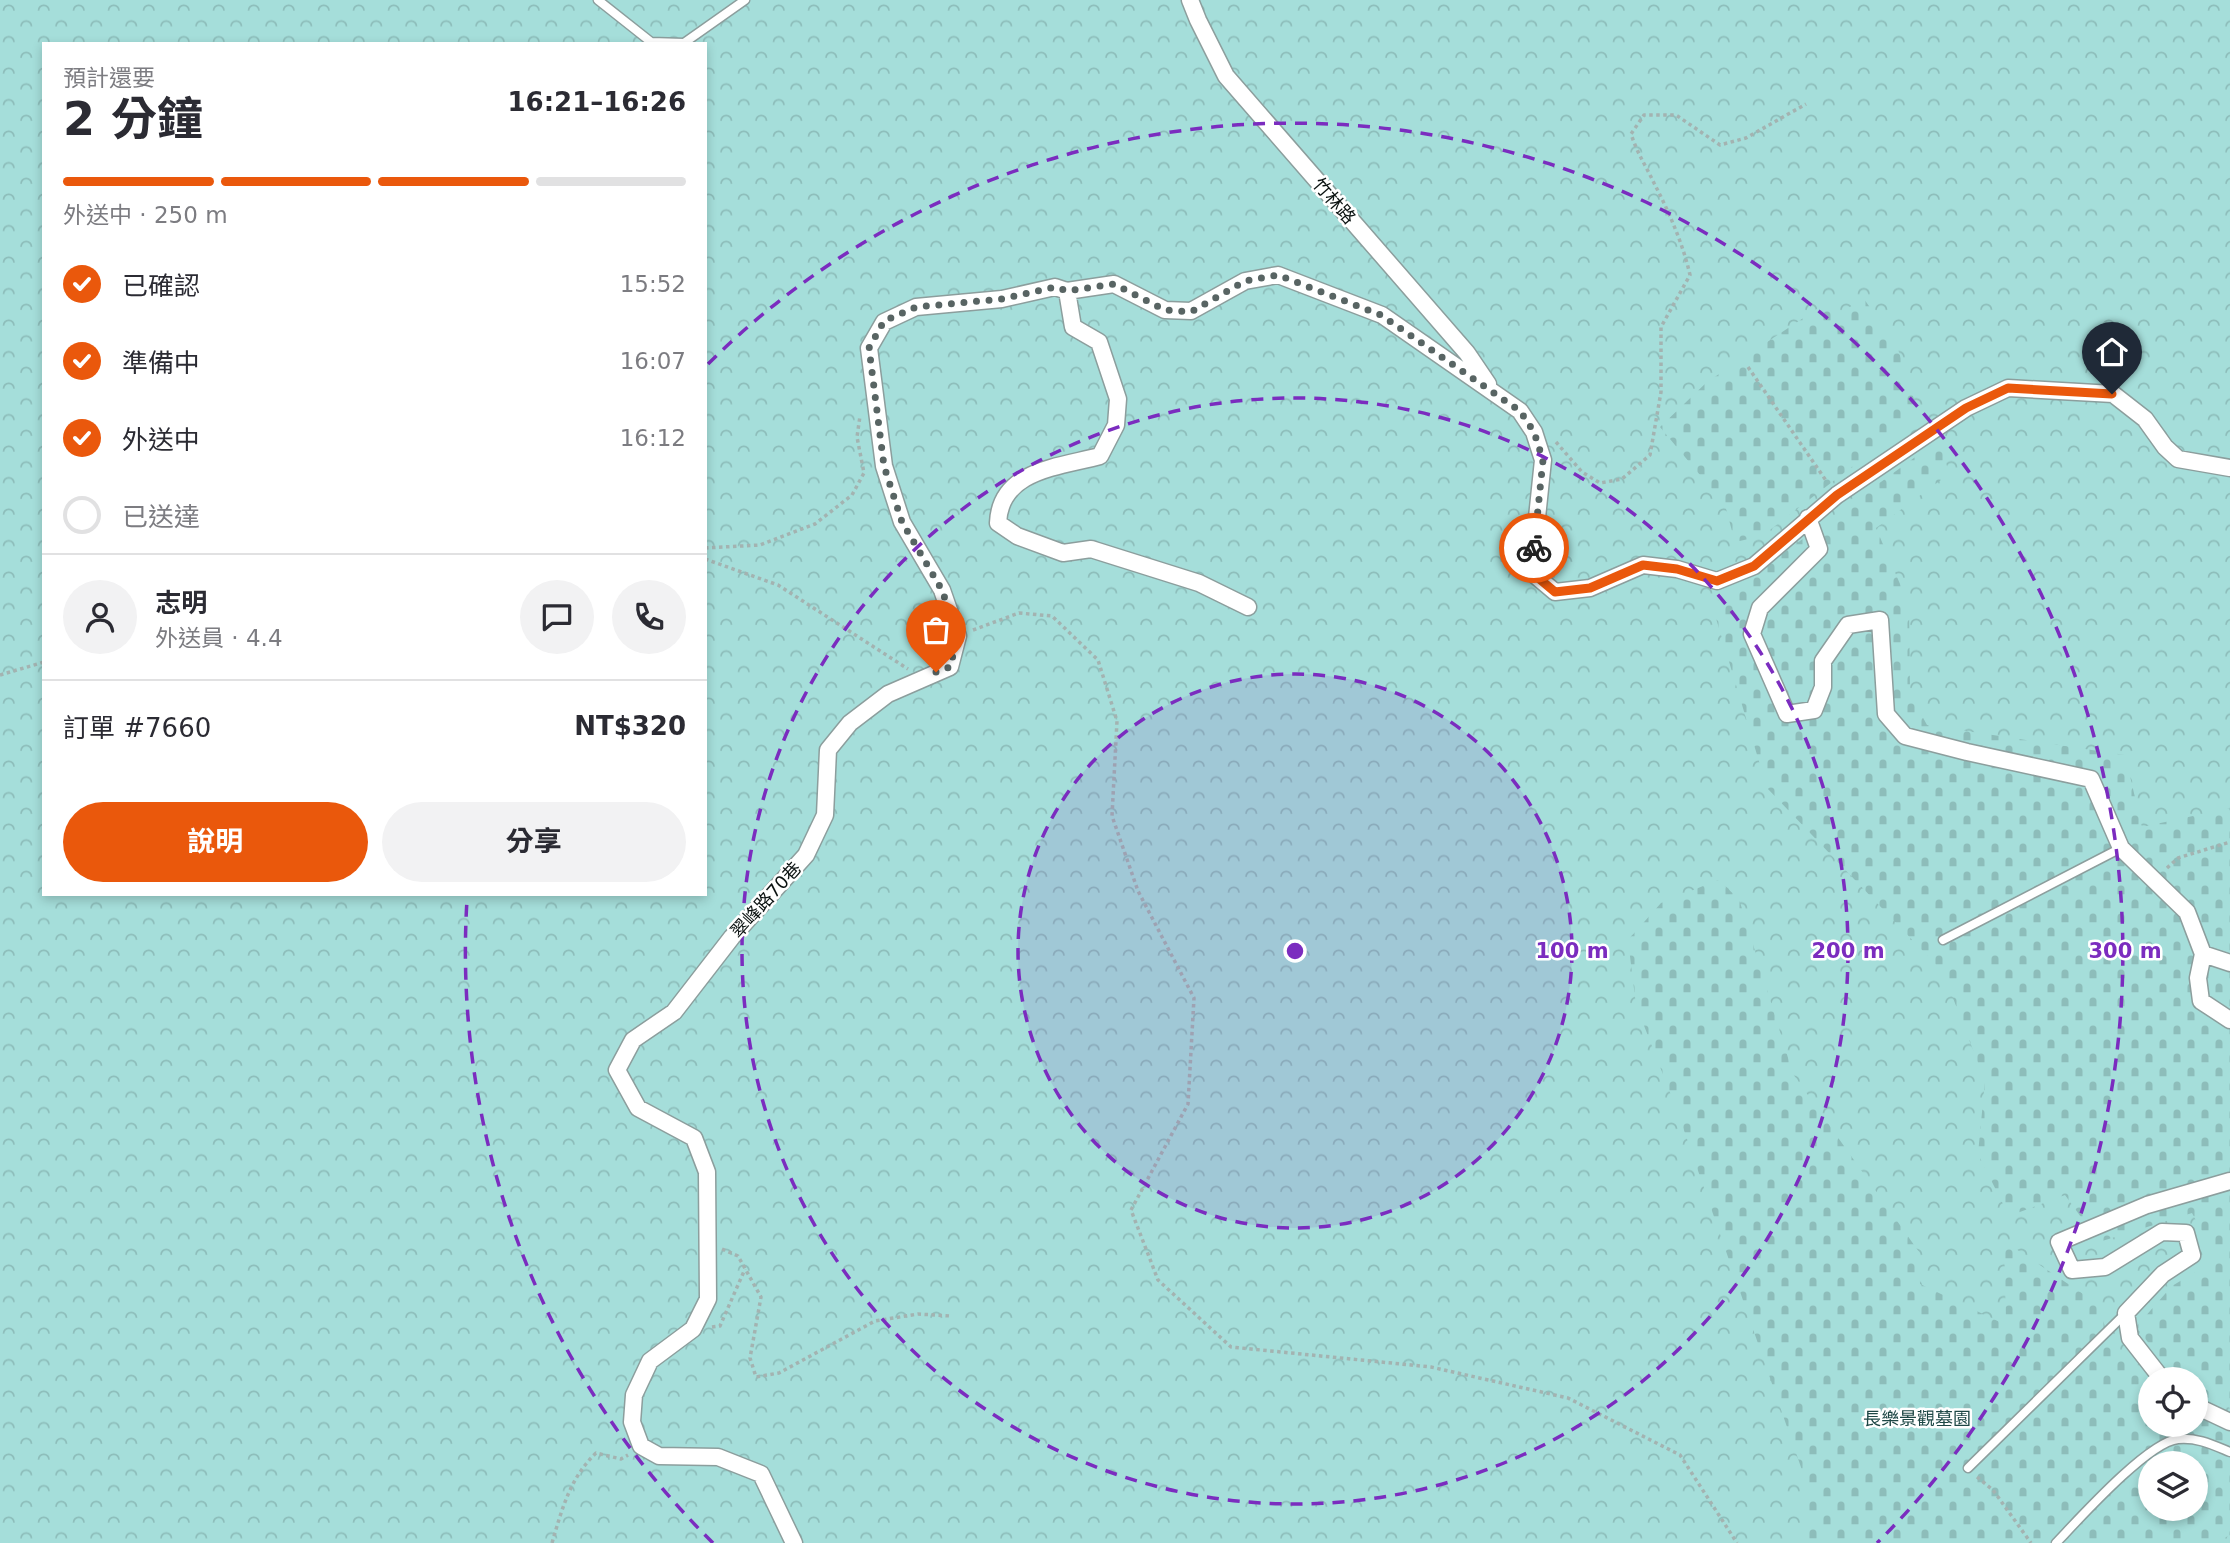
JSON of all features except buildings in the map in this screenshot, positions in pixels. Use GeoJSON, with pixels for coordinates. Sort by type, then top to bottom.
{"type":"FeatureCollection","features":[{"type":"Feature","properties":{"kind":"street","name":"竹林路"},"geometry":{"type":"LineString","coordinates":[[1190,0],[1226,76],[1466,353],[1493,392]]}},
{"type":"Feature","properties":{"kind":"street"},"geometry":{"type":"LineString","coordinates":[[958,636],[942,590],[902,522],[884,466],[869,348],[884,321],[916,307],[1002,299],[1055,287],[1067,291],[1114,284],[1165,310],[1191,312],[1245,281],[1278,275],[1381,315],[1520,411],[1534,432],[1543,460],[1533,556],[1536,576],[1555,592],[1590,588],[1643,565],[1677,569],[1717,581],[1754,566],[1837,495],[1966,408],[2008,388],[2112,394],[2145,419],[2165,447],[2178,459],[2230,468]]}},
{"type":"Feature","properties":{"kind":"street"},"geometry":{"type":"LineString","coordinates":[[1067,291],[1073,327],[1099,342],[1118,399],[1116,425],[1100,456],[1033,473],[1013,485],[999,507],[998,523],[1017,536],[1063,553],[1091,549],[1199,583],[1248,607]]}},
{"type":"Feature","properties":{"kind":"street"},"geometry":{"type":"LineString","coordinates":[[1808,518],[1819,549],[1760,608],[1752,634],[1787,714],[1814,710],[1823,687],[1823,661],[1848,625],[1880,620],[1886,715],[1905,736],[2091,779],[2121,848],[2187,912],[2203,954],[2198,978],[2201,1001],[2230,1020]]}},
{"type":"Feature","properties":{"kind":"street","name":"翠峰路70巷"},"geometry":{"type":"LineString","coordinates":[[641,1446],[632,1422],[634,1395],[650,1361],[693,1329],[708,1299],[707,1172],[694,1138],[638,1108],[617,1070],[633,1040],[674,1012],[732,937],[806,855],[825,816],[828,750],[850,723],[888,694],[950,667],[958,636]]}},
{"type":"Feature","properties":{"kind":"street"},"geometry":{"type":"LineString","coordinates":[[2203,954],[2230,963]]}},
{"type":"Feature","properties":{"kind":"street"},"geometry":{"type":"LineString","coordinates":[[2152,1367],[2130,1339],[2126,1313],[2164,1274],[2192,1255],[2186,1233],[2162,1232],[2105,1267],[2072,1270],[2059,1242],[2147,1205],[2230,1181]]}},
{"type":"Feature","properties":{"kind":"street"},"geometry":{"type":"LineString","coordinates":[[2208,1412],[2230,1422]]}},
{"type":"Feature","properties":{"kind":"street"},"geometry":{"type":"LineString","coordinates":[[641,1446],[659,1457],[718,1457],[761,1474],[794,1543]]}},
{"type":"Feature","properties":{"kind":"lane"},"geometry":{"type":"LineString","coordinates":[[598,0],[651,42]]}},
{"type":"Feature","properties":{"kind":"lane"},"geometry":{"type":"LineString","coordinates":[[685,42],[745,0]]}},
{"type":"Feature","properties":{"kind":"lane"},"geometry":{"type":"LineString","coordinates":[[1943,940],[2121,848]]}},
{"type":"Feature","properties":{"kind":"lane"},"geometry":{"type":"LineString","coordinates":[[1968,1468],[2126,1313]]}},
{"type":"Feature","properties":{"kind":"lane"},"geometry":{"type":"LineString","coordinates":[[2056,1543],[2099,1498],[2147,1455],[2176,1439],[2201,1440],[2230,1452]]}},
{"type":"Feature","properties":{"kind":"path"},"geometry":{"type":"LineString","coordinates":[[1553,439],[1582,472],[1600,483],[1622,479],[1650,454],[1661,392],[1661,327],[1690,275],[1686,257],[1654,182],[1638,157],[1631,134],[1644,115],[1676,115],[1720,145],[1746,138],[1806,104]]}},
{"type":"Feature","properties":{"kind":"path"},"geometry":{"type":"LineString","coordinates":[[1748,367],[1837,495]]}},
{"type":"Feature","properties":{"kind":"path"},"geometry":{"type":"LineString","coordinates":[[707,548],[760,545],[815,524],[852,495],[864,473],[857,437],[860,416],[876,399]]}},
{"type":"Feature","properties":{"kind":"path"},"geometry":{"type":"LineString","coordinates":[[707,560],[778,585],[922,677]]}},
{"type":"Feature","properties":{"kind":"path"},"geometry":{"type":"LineString","coordinates":[[958,636],[1019,613],[1052,616],[1098,660],[1117,721],[1112,816],[1138,891],[1194,998],[1188,1104],[1131,1210],[1157,1280],[1231,1347],[1432,1367],[1568,1398],[1680,1455],[1737,1543]]}},
{"type":"Feature","properties":{"kind":"path"},"geometry":{"type":"LineString","coordinates":[[0,675],[42,663]]}},
{"type":"Feature","properties":{"kind":"path"},"geometry":{"type":"LineString","coordinates":[[2155,879],[2178,858],[2230,842]]}},
{"type":"Feature","properties":{"kind":"path"},"geometry":{"type":"LineString","coordinates":[[708,1242],[738,1256],[761,1297],[750,1358],[756,1377],[779,1373],[876,1321],[918,1314],[951,1316]]}},
{"type":"Feature","properties":{"kind":"path"},"geometry":{"type":"LineString","coordinates":[[552,1543],[572,1482],[585,1464],[596,1453],[621,1459],[641,1446]]}},
{"type":"Feature","properties":{"kind":"path"},"geometry":{"type":"LineString","coordinates":[[1968,1468],[1993,1490],[2031,1543]]}},
{"type":"Feature","properties":{"kind":"green space"},"geometry":{"type":"Polygon","coordinates":[[[0,0],[2230,0],[2230,1543],[0,1543],[0,0]]]}},
{"type":"Feature","properties":{"kind":"green space"},"geometry":{"type":"Polygon","coordinates":[[[1864,299],[1897,346],[1919,415],[1762,536],[1735,542],[1725,505],[1660,427],[1707,382],[1826,303],[1839,313],[1864,299]]]}},
{"type":"Feature","properties":{"kind":"green space"},"geometry":{"type":"Polygon","coordinates":[[[1940,439],[1949,474],[1876,528],[1909,605],[1910,694],[1927,725],[2125,755],[2142,827],[2230,808],[2230,1408],[2208,1398],[2208,1367],[2168,1367],[2136,1327],[2172,1286],[2217,1259],[2192,1213],[2099,1242],[2065,1195],[2009,1216],[1978,1154],[1985,1081],[1943,972],[1767,788],[1712,605],[1940,439]]]}},
{"type":"Feature","properties":{"kind":"green space","name":"長樂景觀墓園"},"geometry":{"type":"Polygon","coordinates":[[[1718,880],[1739,899],[1793,1074],[1919,1252],[1920,1284],[2006,1325],[2004,1241],[2098,1304],[2110,1343],[2138,1376],[2138,1437],[2208,1437],[2208,1418],[2230,1428],[2230,1535],[2215,1543],[1804,1543],[1803,1473],[1678,1113],[1636,1005],[1628,940],[1661,903],[1718,880]]]}},
{"type":"Feature","properties":{"kind":"way so far"},"geometry":{"type":"LineString","coordinates":[[936,672],[950,667],[958,636],[942,590],[902,522],[884,466],[869,348],[884,321],[916,307],[1002,299],[1055,287],[1067,291],[1114,284],[1165,310],[1191,312],[1245,281],[1278,275],[1381,315],[1520,411],[1534,432],[1543,460],[1534,548]]}},
{"type":"Feature","properties":{"kind":"route"},"geometry":{"type":"LineString","coordinates":[[1534,548],[1536,576],[1555,592],[1590,588],[1643,565],[1677,569],[1717,581],[1754,566],[1837,495],[1966,408],[2008,388],[2112,394]]}}]}
